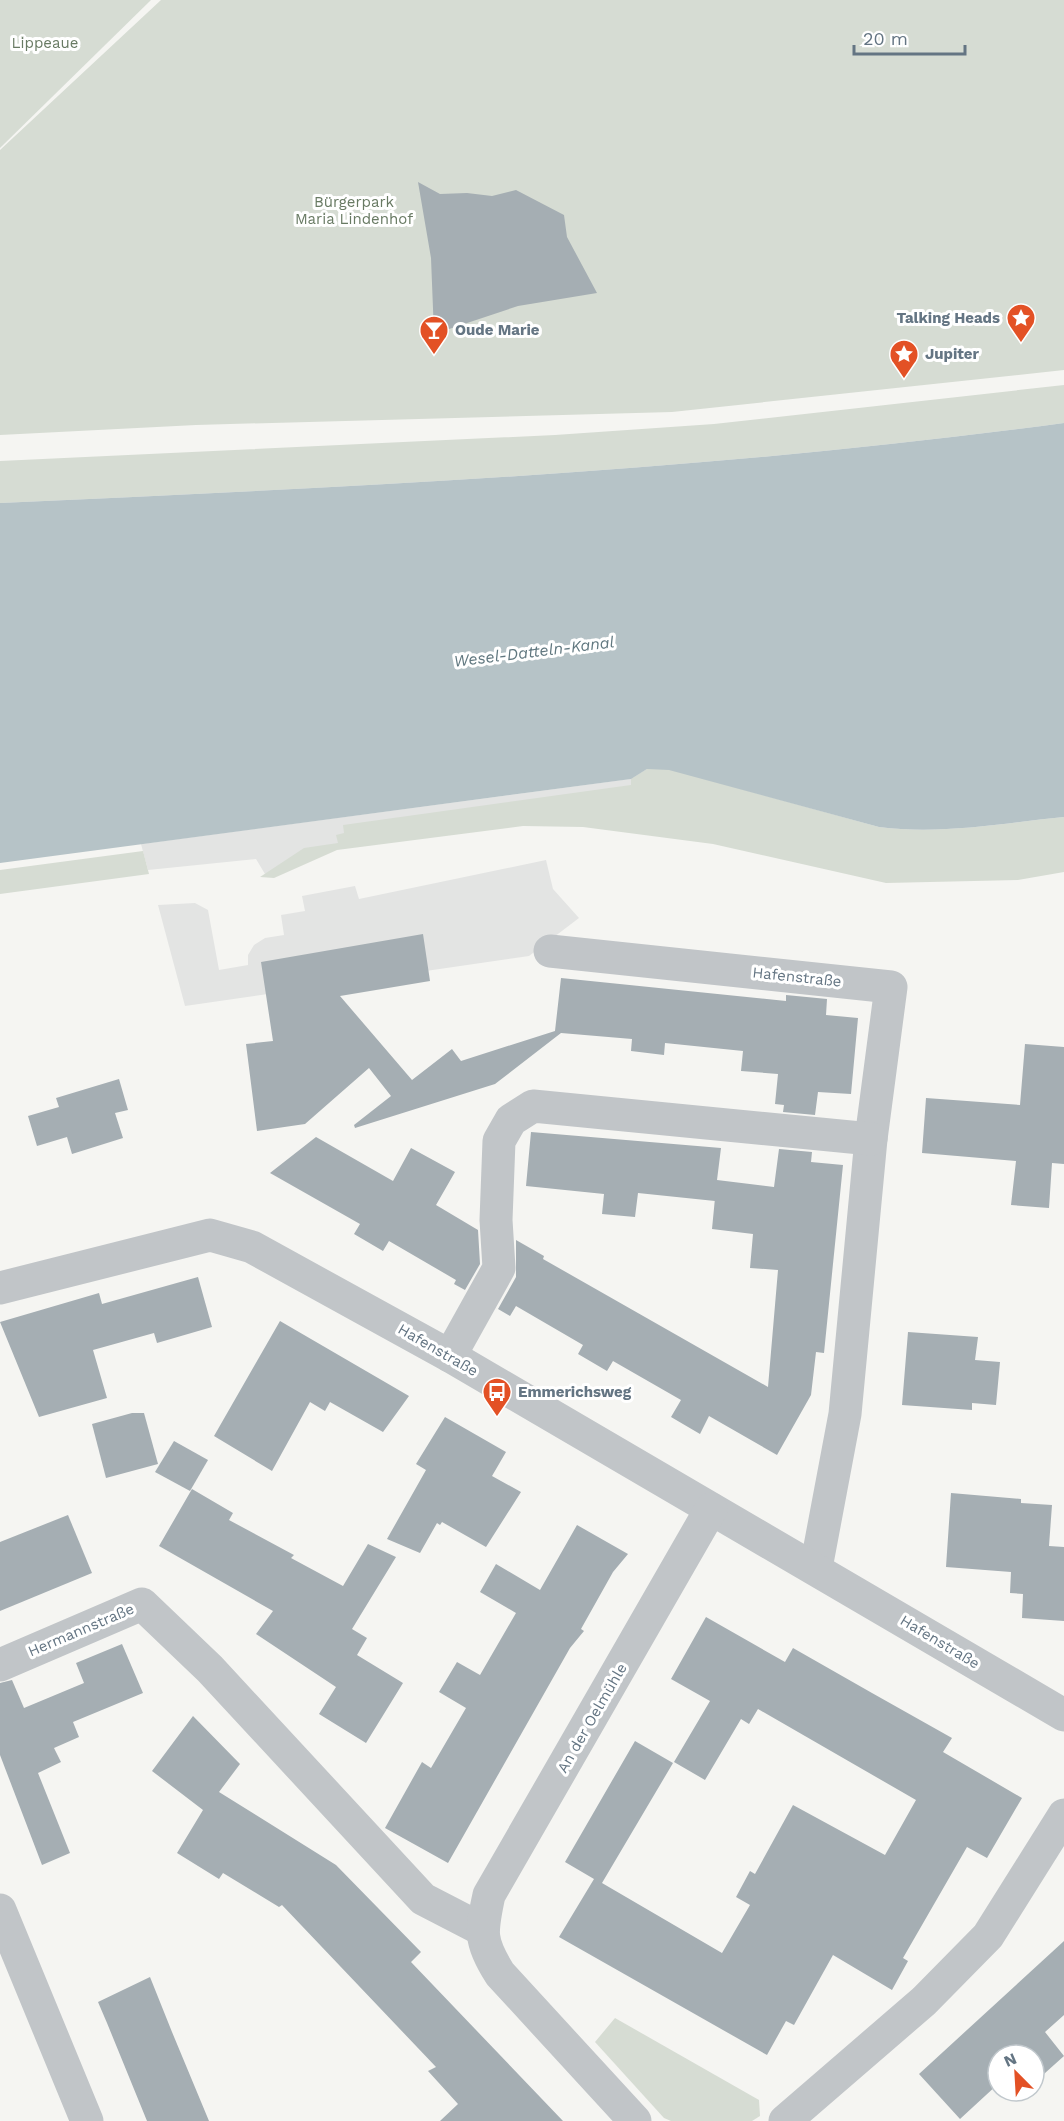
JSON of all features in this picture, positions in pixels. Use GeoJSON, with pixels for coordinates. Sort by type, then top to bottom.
{"type":"FeatureCollection","features":[{"type":"Feature","properties":{"kind":"street","name":"Hafenstraße"},"geometry":{"type":"LineString","coordinates":[[550,951],[891,987],[871,1139],[845,1414],[816,1568]]}},
{"type":"Feature","properties":{"kind":"street"},"geometry":{"type":"LineString","coordinates":[[450,1356],[499,1268],[496,1220],[499,1141],[511,1120],[533,1106],[871,1139]]}},
{"type":"Feature","properties":{"kind":"street","name":"Hafenstraße"},"geometry":{"type":"LineString","coordinates":[[0,1288],[210,1235],[252,1247],[450,1356],[1064,1715]]}},
{"type":"Feature","properties":{"kind":"street","name":"An der Oelmühle"},"geometry":{"type":"LineString","coordinates":[[481,1929],[489,1895],[711,1509]]}},
{"type":"Feature","properties":{"kind":"street","name":"Hermannstraße"},"geometry":{"type":"LineString","coordinates":[[0,1665],[142,1604],[210,1669],[423,1899],[481,1929]]}},
{"type":"Feature","properties":{"kind":"street"},"geometry":{"type":"LineString","coordinates":[[785,2121],[924,2001],[988,1936],[1064,1815]]}},
{"type":"Feature","properties":{"kind":"street"},"geometry":{"type":"LineString","coordinates":[[0,1910],[87,2121]]}},
{"type":"Feature","properties":{"kind":"street"},"geometry":{"type":"LineString","coordinates":[[481,1929],[488,1955],[500,1974],[635,2121]]}},
{"type":"Feature","properties":{"kind":"shaded area"},"geometry":{"type":"Polygon","coordinates":[[[647,769],[629,812],[339,845],[265,874],[256,859],[148,870],[141,844],[630,779],[647,769]]]}},
{"type":"Feature","properties":{"kind":"shaded area"},"geometry":{"type":"Polygon","coordinates":[[[546,860],[553,889],[579,918],[529,956],[185,1006],[158,905],[195,903],[208,910],[219,970],[248,965],[248,955],[254,945],[265,938],[284,935],[281,915],[305,911],[302,896],[355,886],[359,899],[546,860]]]}},
{"type":"Feature","properties":{"kind":"green space","name":"Lippeaue"},"geometry":{"type":"Polygon","coordinates":[[[0,0],[151,0],[0,148],[0,0]]]}},
{"type":"Feature","properties":{"kind":"green space","name":"Bürgerpark Maria Lindenhof"},"geometry":{"type":"Polygon","coordinates":[[[161,0],[1064,0],[1064,370],[672,412],[196,425],[0,435],[0,150],[161,0]]]}},
{"type":"Feature","properties":{"kind":"green space"},"geometry":{"type":"Polygon","coordinates":[[[1064,385],[1064,423],[931,440],[799,454],[533,475],[0,503],[0,461],[555,435],[714,424],[1064,385]]]}},
{"type":"Feature","properties":{"kind":"green space"},"geometry":{"type":"Polygon","coordinates":[[[647,769],[669,769],[879,827],[949,829],[1064,817],[1064,872],[1018,880],[886,883],[713,844],[583,827],[523,826],[337,850],[274,878],[260,877],[304,848],[338,843],[336,835],[344,833],[343,825],[631,785],[631,779],[647,769]]]}},
{"type":"Feature","properties":{"kind":"green space"},"geometry":{"type":"Polygon","coordinates":[[[143,851],[149,874],[0,894],[0,870],[143,851]]]}},
{"type":"Feature","properties":{"kind":"green space"},"geometry":{"type":"Polygon","coordinates":[[[615,2018],[759,2100],[760,2116],[752,2121],[671,2121],[664,2118],[595,2042],[615,2018]]]}},
{"type":"Feature","properties":{"kind":"water","name":"Wesel-Datteln-Kanal"},"geometry":{"type":"Polygon","coordinates":[[[1064,423],[1064,817],[949,829],[879,827],[669,770],[647,769],[631,779],[0,863],[0,503],[400,483],[666,465],[799,454],[1064,423]]]}},
{"type":"Feature","properties":{"kind":"building"},"geometry":{"type":"Polygon","coordinates":[[[418,182],[440,194],[467,193],[492,196],[516,190],[564,215],[567,237],[597,293],[518,306],[434,334],[431,258],[418,182]]]}},
{"type":"Feature","properties":{"kind":"building"},"geometry":{"type":"Polygon","coordinates":[[[423,934],[430,981],[340,996],[412,1080],[452,1049],[461,1061],[555,1031],[561,978],[786,1001],[786,995],[827,999],[826,1015],[858,1018],[851,1094],[818,1092],[815,1115],[783,1112],[784,1105],[775,1104],[778,1074],[741,1071],[743,1051],[665,1043],[664,1055],[631,1051],[632,1039],[561,1033],[495,1084],[355,1128],[354,1125],[391,1096],[369,1068],[305,1124],[257,1131],[246,1044],[273,1041],[261,962],[423,934]]]}},
{"type":"Feature","properties":{"kind":"building"},"geometry":{"type":"Polygon","coordinates":[[[1025,1044],[1064,1047],[1064,1164],[1052,1163],[1049,1208],[1011,1205],[1016,1161],[922,1153],[926,1098],[1020,1105],[1025,1044]]]}},
{"type":"Feature","properties":{"kind":"building"},"geometry":{"type":"Polygon","coordinates":[[[119,1079],[128,1110],[115,1113],[123,1138],[72,1154],[67,1137],[37,1146],[28,1116],[59,1107],[56,1098],[119,1079]]]}},
{"type":"Feature","properties":{"kind":"building"},"geometry":{"type":"Polygon","coordinates":[[[531,1132],[721,1148],[717,1180],[774,1187],[779,1149],[812,1152],[811,1162],[843,1165],[824,1353],[816,1352],[811,1395],[777,1455],[709,1416],[700,1434],[671,1417],[681,1400],[613,1361],[607,1371],[578,1354],[583,1345],[516,1306],[510,1316],[498,1309],[516,1277],[516,1240],[544,1256],[543,1259],[768,1387],[778,1270],[750,1268],[753,1234],[712,1229],[715,1201],[638,1193],[635,1217],[602,1214],[604,1194],[526,1186],[531,1132]]]}},
{"type":"Feature","properties":{"kind":"building"},"geometry":{"type":"Polygon","coordinates":[[[316,1137],[393,1181],[411,1148],[455,1172],[436,1205],[478,1230],[480,1264],[465,1290],[454,1284],[456,1280],[389,1241],[383,1251],[354,1234],[360,1224],[270,1173],[316,1137]]]}},
{"type":"Feature","properties":{"kind":"building"},"geometry":{"type":"Polygon","coordinates":[[[198,1277],[212,1327],[157,1343],[154,1333],[93,1350],[107,1398],[39,1417],[0,1322],[99,1293],[102,1304],[198,1277]]]}},
{"type":"Feature","properties":{"kind":"building"},"geometry":{"type":"Polygon","coordinates":[[[280,1321],[409,1396],[383,1432],[330,1402],[325,1411],[310,1402],[272,1471],[214,1436],[280,1321]]]}},
{"type":"Feature","properties":{"kind":"building"},"geometry":{"type":"Polygon","coordinates":[[[908,1332],[978,1337],[975,1360],[1000,1362],[996,1405],[972,1403],[972,1410],[902,1405],[908,1332]]]}},
{"type":"Feature","properties":{"kind":"building"},"geometry":{"type":"Polygon","coordinates":[[[132,1413],[144,1413],[158,1464],[106,1478],[92,1424],[132,1413]]]}},
{"type":"Feature","properties":{"kind":"building"},"geometry":{"type":"Polygon","coordinates":[[[445,1417],[506,1452],[492,1476],[521,1492],[486,1547],[442,1522],[440,1525],[437,1523],[420,1553],[387,1539],[426,1470],[416,1464],[445,1417]]]}},
{"type":"Feature","properties":{"kind":"building"},"geometry":{"type":"Polygon","coordinates":[[[174,1441],[208,1460],[190,1491],[155,1472],[174,1441]]]}},
{"type":"Feature","properties":{"kind":"building"},"geometry":{"type":"Polygon","coordinates":[[[192,1489],[233,1513],[229,1520],[294,1555],[291,1558],[343,1586],[368,1544],[396,1557],[352,1629],[367,1638],[357,1655],[403,1683],[366,1743],[319,1714],[336,1687],[256,1634],[273,1611],[159,1546],[192,1489]]]}},
{"type":"Feature","properties":{"kind":"building"},"geometry":{"type":"Polygon","coordinates":[[[951,1493],[1021,1499],[1021,1503],[1052,1505],[1049,1546],[1064,1547],[1064,1621],[1022,1618],[1023,1594],[1010,1593],[1011,1572],[946,1567],[951,1493]]]}},
{"type":"Feature","properties":{"kind":"building"},"geometry":{"type":"Polygon","coordinates":[[[68,1515],[92,1573],[0,1611],[0,1542],[68,1515]]]}},
{"type":"Feature","properties":{"kind":"building"},"geometry":{"type":"Polygon","coordinates":[[[577,1525],[628,1554],[613,1572],[581,1629],[584,1631],[570,1648],[448,1863],[385,1828],[422,1762],[431,1768],[466,1708],[439,1692],[457,1662],[480,1675],[516,1613],[480,1592],[496,1564],[540,1590],[577,1525]]]}},
{"type":"Feature","properties":{"kind":"building"},"geometry":{"type":"Polygon","coordinates":[[[706,1617],[785,1662],[793,1648],[952,1738],[943,1752],[1022,1798],[987,1858],[967,1847],[903,1958],[908,1961],[892,1990],[833,1955],[794,2025],[786,2021],[767,2055],[559,1937],[594,1879],[565,1862],[635,1741],[673,1763],[602,1883],[722,1953],[750,1905],[736,1897],[750,1871],[755,1874],[793,1805],[885,1855],[916,1800],[758,1709],[749,1724],[741,1719],[705,1780],[674,1762],[710,1701],[671,1679],[706,1617]]]}},
{"type":"Feature","properties":{"kind":"building"},"geometry":{"type":"Polygon","coordinates":[[[122,1644],[143,1693],[73,1722],[79,1737],[54,1748],[61,1762],[38,1773],[70,1853],[42,1865],[0,1755],[0,1683],[12,1680],[24,1708],[84,1683],[76,1663],[122,1644]]]}},
{"type":"Feature","properties":{"kind":"building"},"geometry":{"type":"Polygon","coordinates":[[[193,1716],[240,1764],[219,1792],[336,1865],[421,1952],[411,1962],[563,2121],[440,2121],[458,2104],[428,2071],[436,2067],[282,1905],[279,1907],[223,1873],[219,1879],[177,1853],[203,1810],[152,1771],[193,1716]]]}},
{"type":"Feature","properties":{"kind":"building"},"geometry":{"type":"Polygon","coordinates":[[[1064,1941],[1064,2015],[1045,2032],[1064,2056],[1046,2072],[1046,2043],[986,2043],[986,2095],[960,2119],[919,2074],[1064,1941]]]}},
{"type":"Feature","properties":{"kind":"building"},"geometry":{"type":"Polygon","coordinates":[[[150,1977],[209,2121],[147,2121],[98,2002],[150,1977]]]}},
{"type":"Feature","properties":{"kind":"place","name":"Talking Heads"},"geometry":{"type":"Point","coordinates":[1021,344]}},
{"type":"Feature","properties":{"kind":"place","name":"Oude Marie"},"geometry":{"type":"Point","coordinates":[434,356]}},
{"type":"Feature","properties":{"kind":"place","name":"Jupiter"},"geometry":{"type":"Point","coordinates":[904,380]}},
{"type":"Feature","properties":{"kind":"place","name":"Emmerichsweg"},"geometry":{"type":"Point","coordinates":[497,1418]}}]}
